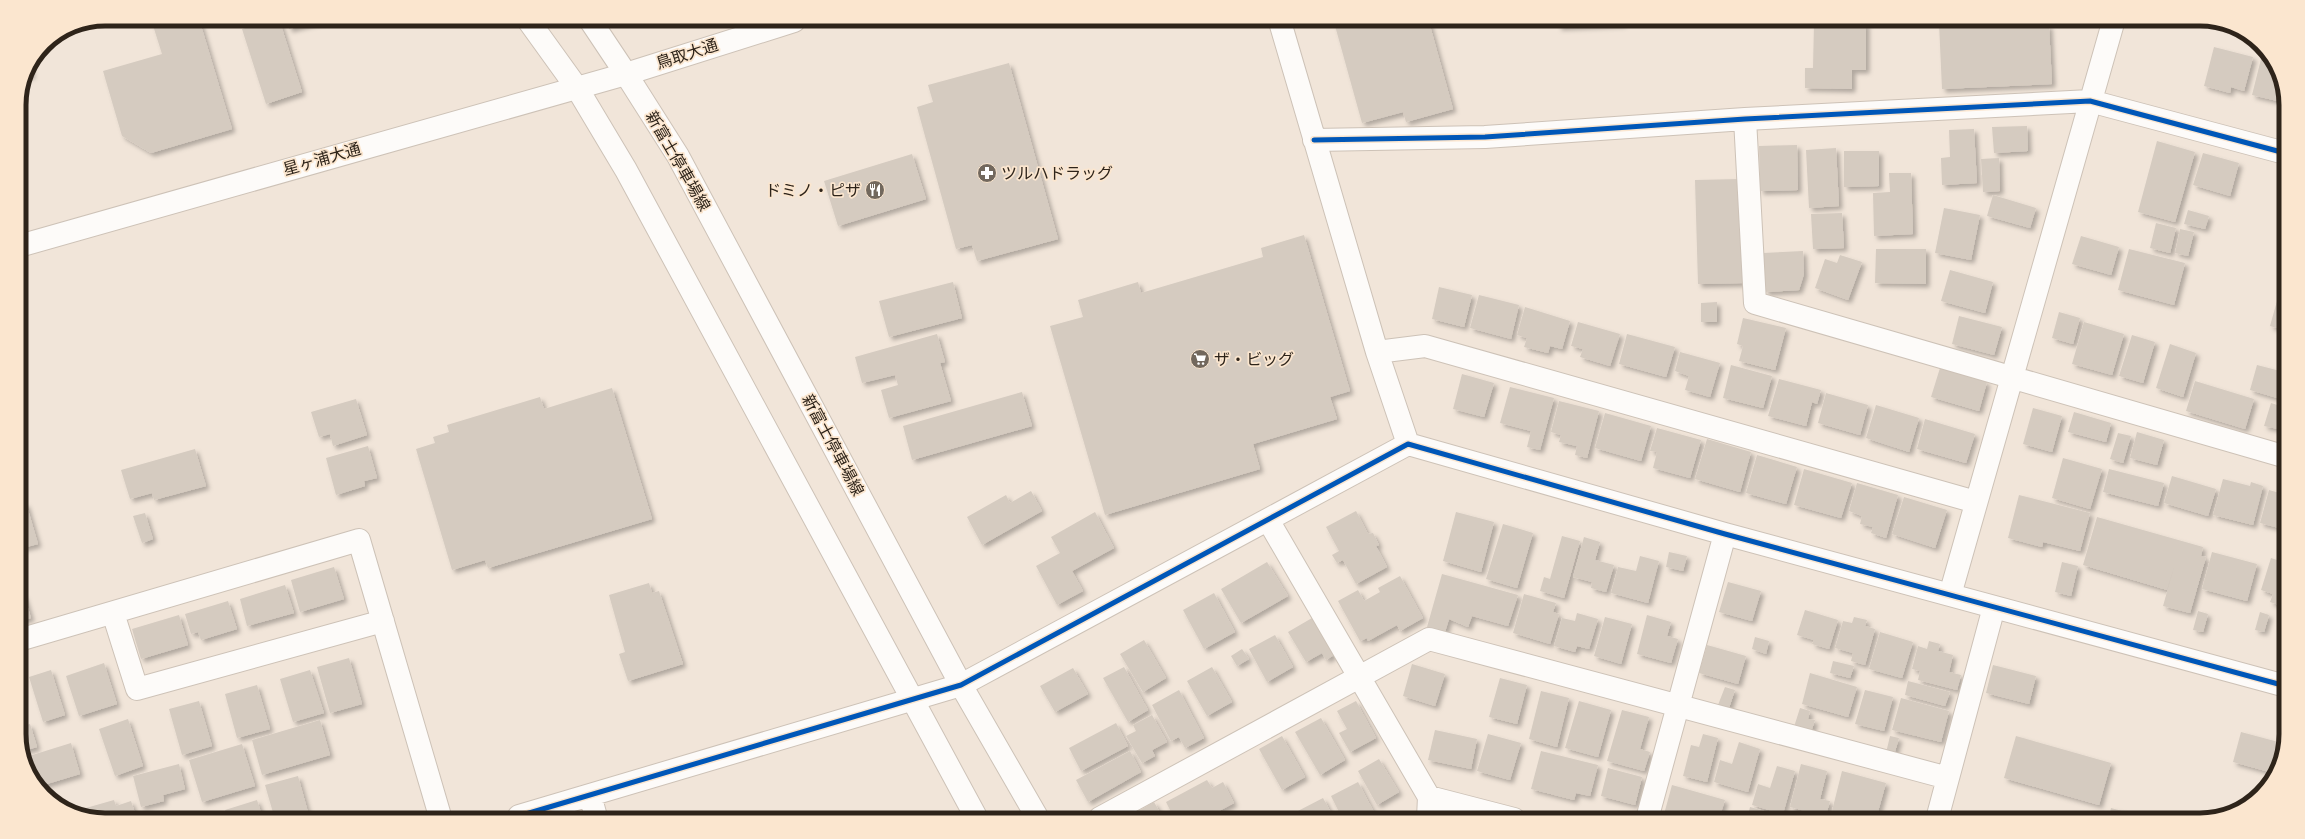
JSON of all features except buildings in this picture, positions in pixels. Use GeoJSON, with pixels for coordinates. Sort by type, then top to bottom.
{"type":"FeatureCollection","features":[{"type":"Feature","properties":{"kind":"main road"},"geometry":{"type":"LineString","coordinates":[[532,26],[577,88],[626,170],[914,699],[974,813]]}},
{"type":"Feature","properties":{"kind":"main road","name":"新富士停車場線"},"geometry":{"type":"LineString","coordinates":[[594,26],[678,156],[961,685],[1034,813]]}},
{"type":"Feature","properties":{"kind":"main road","name":"鳥取大通"},"geometry":{"type":"LineString","coordinates":[[626,74],[775,26]]}},
{"type":"Feature","properties":{"kind":"main road"},"geometry":{"type":"LineString","coordinates":[[1281,26],[1377,352],[1408,444]]}},
{"type":"Feature","properties":{"kind":"main road"},"geometry":{"type":"LineString","coordinates":[[1950,595],[2112,26]]}},
{"type":"Feature","properties":{"kind":"main road","name":"星ヶ浦大通"},"geometry":{"type":"LineString","coordinates":[[26,244],[626,74]]}},
{"type":"Feature","properties":{"kind":"main road"},"geometry":{"type":"LineString","coordinates":[[1314,140],[1485,137],[1745,119],[2090,101],[2279,151]]}},
{"type":"Feature","properties":{"kind":"main road"},"geometry":{"type":"LineString","coordinates":[[1745,119],[1755,303],[2279,455]]}},
{"type":"Feature","properties":{"kind":"main road"},"geometry":{"type":"LineString","coordinates":[[1377,352],[1425,346],[1976,502]]}},
{"type":"Feature","properties":{"kind":"main road"},"geometry":{"type":"LineString","coordinates":[[529,813],[961,685],[1408,444],[1725,534],[2279,685]]}},
{"type":"Feature","properties":{"kind":"main road"},"geometry":{"type":"LineString","coordinates":[[1268,520],[1360,678],[1429,808],[1472,813]]}},
{"type":"Feature","properties":{"kind":"main road"},"geometry":{"type":"LineString","coordinates":[[1649,813],[1725,534]]}},
{"type":"Feature","properties":{"kind":"main road"},"geometry":{"type":"LineString","coordinates":[[26,638],[359,540],[439,813]]}},
{"type":"Feature","properties":{"kind":"main road"},"geometry":{"type":"LineString","coordinates":[[1939,813],[1994,607]]}},
{"type":"Feature","properties":{"kind":"main road"},"geometry":{"type":"LineString","coordinates":[[113,613],[137,689],[383,621]]}},
{"type":"Feature","properties":{"kind":"main road"},"geometry":{"type":"LineString","coordinates":[[1109,813],[1360,678],[1429,639],[1948,778]]}},
{"type":"Feature","properties":{"kind":"main road"},"geometry":{"type":"LineString","coordinates":[[590,794],[595,813]]}},
{"type":"Feature","properties":{"kind":"cycle path"},"geometry":{"type":"LineString","coordinates":[[1314,140],[1485,137],[1745,119],[2090,101],[2279,151]]}},
{"type":"Feature","properties":{"kind":"cycle path"},"geometry":{"type":"LineString","coordinates":[[529,813],[961,685],[1408,444],[1725,534],[2279,684]]}},
{"type":"Feature","properties":{"kind":"place","name":"ツルハドラッグ"},"geometry":{"type":"Point","coordinates":[987,173]}},
{"type":"Feature","properties":{"kind":"place","name":"ドミノ・ピザ"},"geometry":{"type":"Point","coordinates":[875,190]}},
{"type":"Feature","properties":{"kind":"place","name":"ザ・ビッグ"},"geometry":{"type":"Point","coordinates":[1200,359]}}]}
